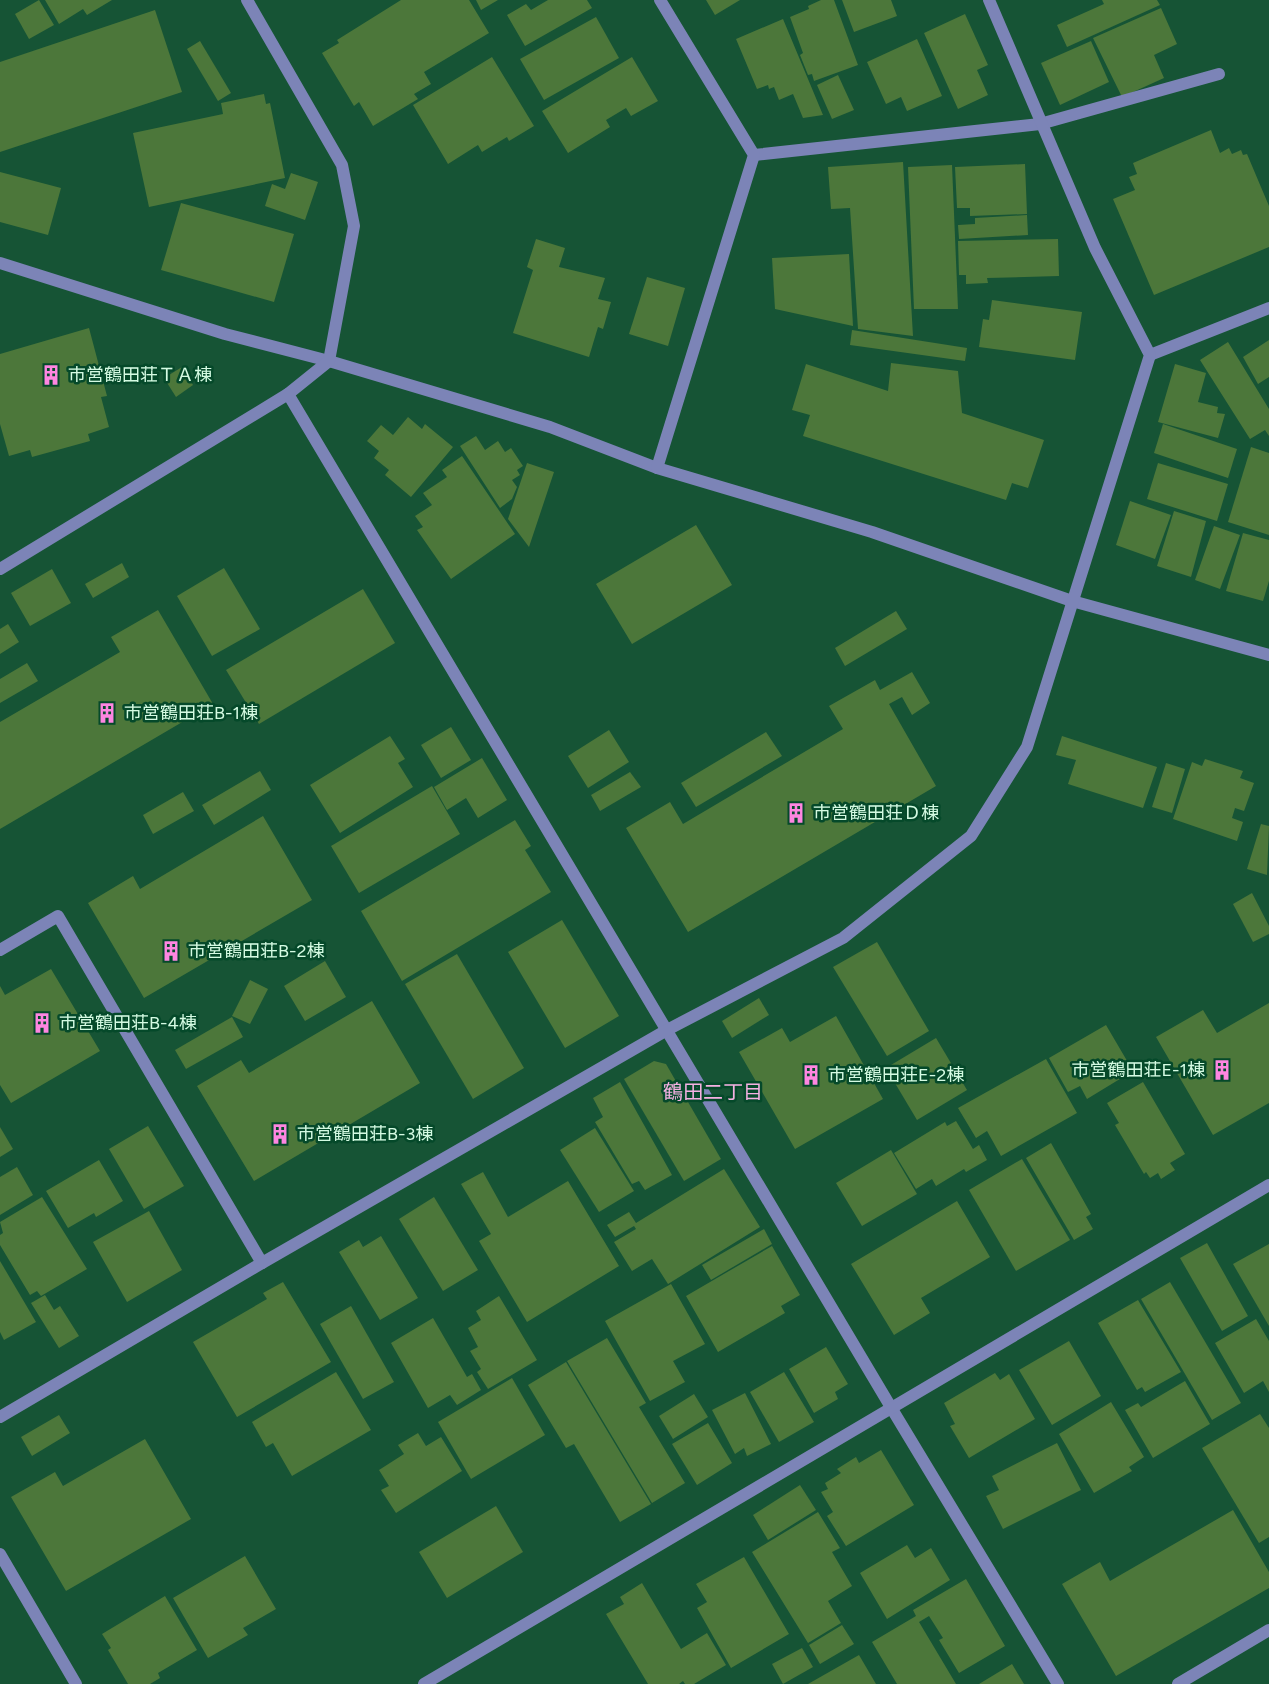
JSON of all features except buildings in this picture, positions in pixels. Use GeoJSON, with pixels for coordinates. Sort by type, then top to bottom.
{"type":"FeatureCollection","features":[{"type":"Feature","properties":{"kind":"street"},"geometry":{"type":"LineString","coordinates":[[0,569],[288,394],[329,361],[354,226],[342,165],[246,0]]}},
{"type":"Feature","properties":{"kind":"street"},"geometry":{"type":"LineString","coordinates":[[657,468],[754,155],[660,0]]}},
{"type":"Feature","properties":{"kind":"street"},"geometry":{"type":"LineString","coordinates":[[0,1417],[667,1030],[843,938],[971,836],[1027,747],[1150,355],[1095,248],[1040,124],[989,0]]}},
{"type":"Feature","properties":{"kind":"street"},"geometry":{"type":"LineString","coordinates":[[754,155],[1040,124],[1219,74]]}},
{"type":"Feature","properties":{"kind":"street"},"geometry":{"type":"LineString","coordinates":[[0,262],[225,334],[329,361],[550,428],[657,468],[872,532],[1072,601],[1269,655]]}},
{"type":"Feature","properties":{"kind":"street"},"geometry":{"type":"LineString","coordinates":[[1150,355],[1269,308]]}},
{"type":"Feature","properties":{"kind":"street"},"geometry":{"type":"LineString","coordinates":[[288,394],[1058,1684]]}},
{"type":"Feature","properties":{"kind":"street"},"geometry":{"type":"LineString","coordinates":[[0,950],[58,916],[262,1263]]}},
{"type":"Feature","properties":{"kind":"street"},"geometry":{"type":"LineString","coordinates":[[424,1684],[1269,1185]]}},
{"type":"Feature","properties":{"kind":"street"},"geometry":{"type":"LineString","coordinates":[[0,1554],[76,1684]]}},
{"type":"Feature","properties":{"kind":"street"},"geometry":{"type":"LineString","coordinates":[[1178,1684],[1269,1630]]}},
{"type":"Feature","properties":{"kind":"place","name":"市営鶴田荘ＴＡ棟"},"geometry":{"type":"Point","coordinates":[51,375]}},
{"type":"Feature","properties":{"kind":"place","name":"市営鶴田荘B-1棟"},"geometry":{"type":"Point","coordinates":[107,713]}},
{"type":"Feature","properties":{"kind":"place","name":"市営鶴田荘Ｄ棟"},"geometry":{"type":"Point","coordinates":[796,813]}},
{"type":"Feature","properties":{"kind":"place","name":"市営鶴田荘B-2棟"},"geometry":{"type":"Point","coordinates":[171,951]}},
{"type":"Feature","properties":{"kind":"place","name":"市営鶴田荘B-4棟"},"geometry":{"type":"Point","coordinates":[42,1023]}},
{"type":"Feature","properties":{"kind":"place","name":"市営鶴田荘E-1棟"},"geometry":{"type":"Point","coordinates":[1222,1070]}},
{"type":"Feature","properties":{"kind":"place","name":"市営鶴田荘E-2棟"},"geometry":{"type":"Point","coordinates":[811,1075]}},
{"type":"Feature","properties":{"kind":"place","name":"市営鶴田荘B-3棟"},"geometry":{"type":"Point","coordinates":[280,1134]}},
{"type":"Feature","properties":{"kind":"district","name":"鶴田二丁目"},"geometry":{"type":"Point","coordinates":[713,1092]}}]}
